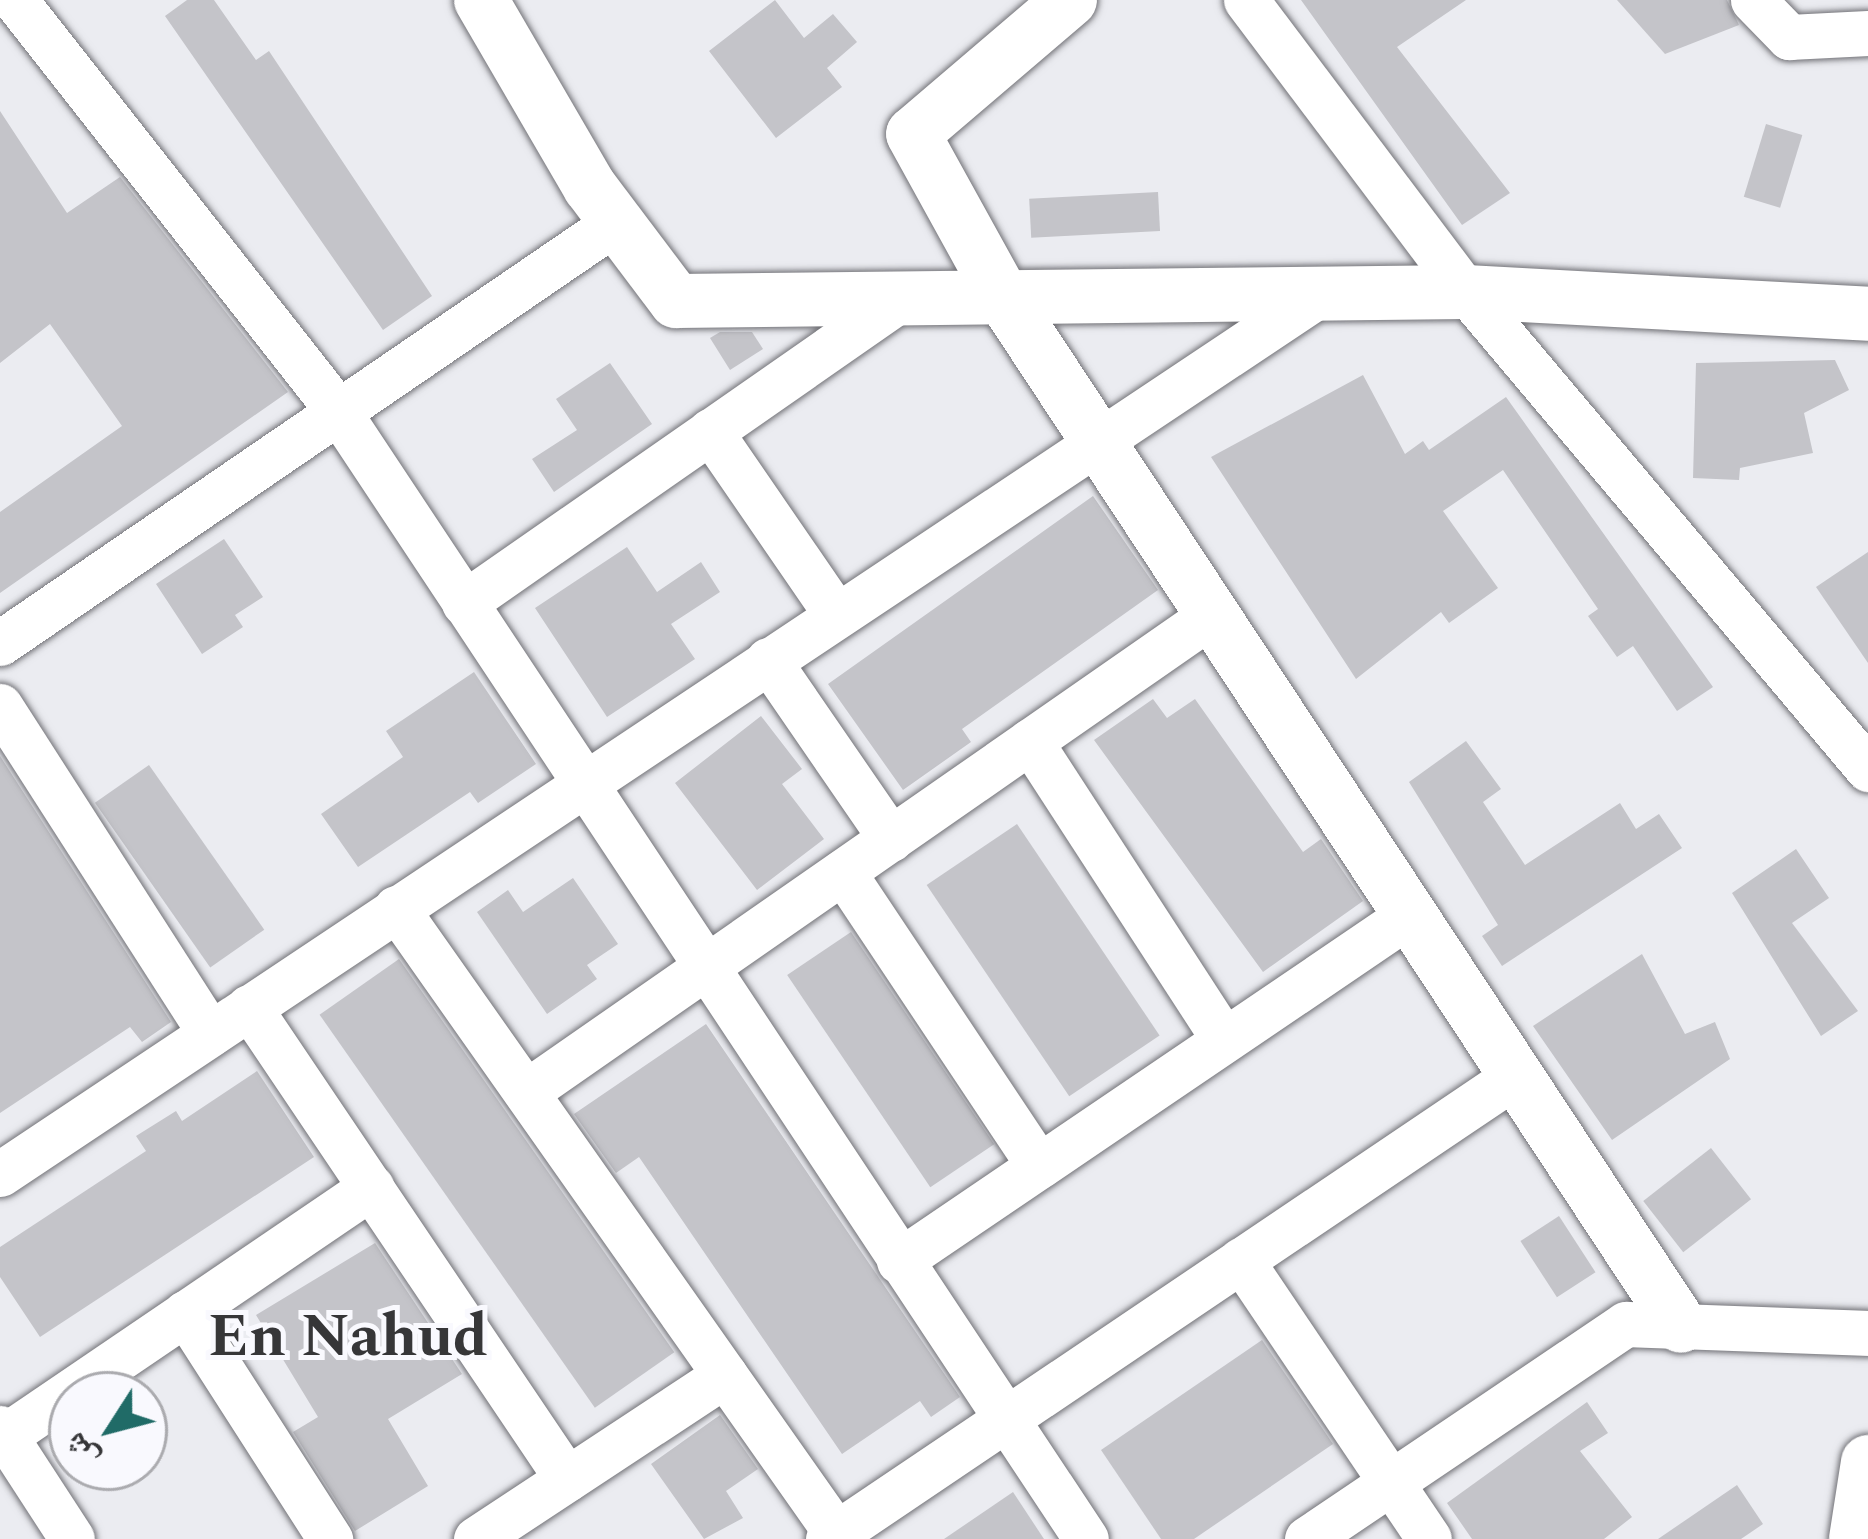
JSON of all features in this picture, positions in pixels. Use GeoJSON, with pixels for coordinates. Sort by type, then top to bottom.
{"type":"FeatureCollection","features":[{"type":"Feature","properties":{"kind":"street"},"geometry":{"type":"LineString","coordinates":[[15,0],[338,411],[703,969],[1086,1539]]}},
{"type":"Feature","properties":{"kind":"street"},"geometry":{"type":"LineString","coordinates":[[481,0],[616,222],[676,301],[1466,292],[1868,314]]}},
{"type":"Feature","properties":{"kind":"street"},"geometry":{"type":"LineString","coordinates":[[1070,0],[913,134],[1003,297],[1681,1326]]}},
{"type":"Feature","properties":{"kind":"street"},"geometry":{"type":"LineString","coordinates":[[1246,0],[1466,292],[1868,769]]}},
{"type":"Feature","properties":{"kind":"street"},"geometry":{"type":"LineString","coordinates":[[1753,0],[1789,37],[1868,33]]}},
{"type":"Feature","properties":{"kind":"street"},"geometry":{"type":"LineString","coordinates":[[0,643],[616,222]]}},
{"type":"Feature","properties":{"kind":"street"},"geometry":{"type":"LineString","coordinates":[[0,1174],[1096,439],[1320,294]]}},
{"type":"Feature","properties":{"kind":"street"},"geometry":{"type":"LineString","coordinates":[[464,603],[902,298]]}},
{"type":"Feature","properties":{"kind":"street"},"geometry":{"type":"LineString","coordinates":[[710,431],[836,614]]}},
{"type":"Feature","properties":{"kind":"street"},"geometry":{"type":"LineString","coordinates":[[526,1093],[1213,614]]}},
{"type":"Feature","properties":{"kind":"street"},"geometry":{"type":"LineString","coordinates":[[768,659],[891,838]]}},
{"type":"Feature","properties":{"kind":"street"},"geometry":{"type":"LineString","coordinates":[[0,706],[211,1033]]}},
{"type":"Feature","properties":{"kind":"street"},"geometry":{"type":"LineString","coordinates":[[1030,742],[1224,1040]]}},
{"type":"Feature","properties":{"kind":"street"},"geometry":{"type":"LineString","coordinates":[[843,872],[1039,1166]]}},
{"type":"Feature","properties":{"kind":"street"},"geometry":{"type":"LineString","coordinates":[[396,908],[725,1375],[832,1536],[1518,1074]]}},
{"type":"Feature","properties":{"kind":"street"},"geometry":{"type":"LineString","coordinates":[[899,1261],[1412,913]]}},
{"type":"Feature","properties":{"kind":"street"},"geometry":{"type":"LineString","coordinates":[[249,1007],[567,1479]]}},
{"type":"Feature","properties":{"kind":"street"},"geometry":{"type":"LineString","coordinates":[[72,1539],[3,1432],[371,1187]]}},
{"type":"Feature","properties":{"kind":"street"},"geometry":{"type":"LineString","coordinates":[[1241,1260],[1429,1539]]}},
{"type":"Feature","properties":{"kind":"street"},"geometry":{"type":"LineString","coordinates":[[184,1313],[330,1539]]}},
{"type":"Feature","properties":{"kind":"street"},"geometry":{"type":"LineString","coordinates":[[1307,1539],[1626,1324],[1868,1333]]}},
{"type":"Feature","properties":{"kind":"street"},"geometry":{"type":"LineString","coordinates":[[476,1539],[725,1375]]}},
{"type":"Feature","properties":{"kind":"street"},"geometry":{"type":"LineString","coordinates":[[1856,1539],[1868,1462]]}},
{"type":"Feature","properties":{"kind":"building"},"geometry":{"type":"Polygon","coordinates":[[[187,0],[214,0],[256,60],[269,51],[432,296],[383,330],[165,16],[187,0]]]}},
{"type":"Feature","properties":{"kind":"building"},"geometry":{"type":"Polygon","coordinates":[[[775,0],[804,38],[833,14],[857,42],[827,68],[842,87],[776,138],[709,51],[775,0]]]}},
{"type":"Feature","properties":{"kind":"building"},"geometry":{"type":"Polygon","coordinates":[[[1301,0],[1466,0],[1397,47],[1510,193],[1462,225],[1301,0]]]}},
{"type":"Feature","properties":{"kind":"building"},"geometry":{"type":"Polygon","coordinates":[[[1617,0],[1727,0],[1739,25],[1665,54],[1617,0]]]}},
{"type":"Feature","properties":{"kind":"building"},"geometry":{"type":"Polygon","coordinates":[[[0,111],[67,213],[120,177],[288,392],[0,593],[0,512],[122,426],[50,324],[0,363],[0,111]]]}},
{"type":"Feature","properties":{"kind":"building"},"geometry":{"type":"Polygon","coordinates":[[[1766,124],[1802,135],[1780,208],[1744,197],[1766,124]]]}},
{"type":"Feature","properties":{"kind":"building"},"geometry":{"type":"Polygon","coordinates":[[[1158,192],[1160,231],[1031,238],[1029,199],[1158,192]]]}},
{"type":"Feature","properties":{"kind":"building"},"geometry":{"type":"Polygon","coordinates":[[[720,332],[752,332],[763,349],[730,370],[710,338],[720,332]]]}},
{"type":"Feature","properties":{"kind":"building"},"geometry":{"type":"Polygon","coordinates":[[[1835,360],[1849,390],[1804,413],[1813,453],[1740,468],[1739,480],[1693,478],[1696,363],[1835,360]]]}},
{"type":"Feature","properties":{"kind":"building"},"geometry":{"type":"Polygon","coordinates":[[[610,363],[652,424],[554,492],[532,459],[577,430],[556,399],[610,363]]]}},
{"type":"Feature","properties":{"kind":"building"},"geometry":{"type":"Polygon","coordinates":[[[1363,375],[1405,454],[1423,441],[1429,450],[1506,397],[1713,687],[1677,711],[1633,646],[1617,657],[1588,616],[1598,609],[1503,470],[1443,511],[1498,588],[1449,623],[1441,612],[1356,679],[1211,457],[1363,375]]]}},
{"type":"Feature","properties":{"kind":"building"},"geometry":{"type":"Polygon","coordinates":[[[1093,496],[1158,590],[962,729],[971,742],[903,790],[828,684],[1093,496]]]}},
{"type":"Feature","properties":{"kind":"building"},"geometry":{"type":"Polygon","coordinates":[[[224,539],[263,597],[235,615],[243,627],[202,654],[156,584],[224,539]]]}},
{"type":"Feature","properties":{"kind":"building"},"geometry":{"type":"Polygon","coordinates":[[[627,547],[657,592],[701,562],[720,592],[671,624],[695,659],[607,717],[535,608],[627,547]]]}},
{"type":"Feature","properties":{"kind":"building"},"geometry":{"type":"Polygon","coordinates":[[[1868,552],[1868,663],[1816,587],[1868,552]]]}},
{"type":"Feature","properties":{"kind":"building"},"geometry":{"type":"Polygon","coordinates":[[[474,672],[536,764],[478,803],[470,792],[358,867],[321,814],[403,757],[386,731],[474,672]]]}},
{"type":"Feature","properties":{"kind":"building"},"geometry":{"type":"Polygon","coordinates":[[[1153,699],[1167,718],[1195,699],[1303,852],[1321,839],[1363,901],[1263,972],[1094,740],[1153,699]]]}},
{"type":"Feature","properties":{"kind":"building"},"geometry":{"type":"Polygon","coordinates":[[[761,716],[802,769],[782,784],[824,839],[757,890],[675,783],[761,716]]]}},
{"type":"Feature","properties":{"kind":"building"},"geometry":{"type":"Polygon","coordinates":[[[1466,741],[1501,789],[1483,802],[1525,865],[1620,803],[1636,829],[1659,814],[1682,848],[1502,966],[1482,936],[1498,925],[1409,782],[1466,741]]]}},
{"type":"Feature","properties":{"kind":"building"},"geometry":{"type":"Polygon","coordinates":[[[0,756],[171,1022],[142,1042],[130,1027],[0,1113],[0,756]]]}},
{"type":"Feature","properties":{"kind":"building"},"geometry":{"type":"Polygon","coordinates":[[[149,765],[264,930],[210,968],[95,803],[149,765]]]}},
{"type":"Feature","properties":{"kind":"building"},"geometry":{"type":"Polygon","coordinates":[[[1017,824],[1160,1035],[1069,1096],[927,885],[1017,824]]]}},
{"type":"Feature","properties":{"kind":"building"},"geometry":{"type":"Polygon","coordinates":[[[1796,849],[1829,898],[1792,923],[1858,1011],[1821,1036],[1732,893],[1796,849]]]}},
{"type":"Feature","properties":{"kind":"building"},"geometry":{"type":"Polygon","coordinates":[[[573,878],[618,944],[587,965],[597,979],[547,1014],[477,912],[508,890],[523,912],[573,878]]]}},
{"type":"Feature","properties":{"kind":"building"},"geometry":{"type":"Polygon","coordinates":[[[851,932],[994,1144],[930,1187],[787,975],[851,932]]]}},
{"type":"Feature","properties":{"kind":"building"},"geometry":{"type":"Polygon","coordinates":[[[1642,954],[1685,1034],[1715,1022],[1730,1059],[1612,1140],[1533,1026],[1642,954]]]}},
{"type":"Feature","properties":{"kind":"building"},"geometry":{"type":"Polygon","coordinates":[[[399,959],[674,1352],[595,1408],[320,1015],[399,959]]]}},
{"type":"Feature","properties":{"kind":"building"},"geometry":{"type":"Polygon","coordinates":[[[706,1024],[960,1397],[931,1417],[920,1401],[842,1454],[639,1157],[616,1173],[574,1114],[706,1024]]]}},
{"type":"Feature","properties":{"kind":"building"},"geometry":{"type":"Polygon","coordinates":[[[257,1071],[314,1157],[40,1337],[0,1277],[0,1247],[146,1151],[136,1136],[176,1111],[182,1121],[257,1071]]]}},
{"type":"Feature","properties":{"kind":"building"},"geometry":{"type":"Polygon","coordinates":[[[1711,1148],[1751,1199],[1683,1252],[1643,1201],[1711,1148]]]}},
{"type":"Feature","properties":{"kind":"building"},"geometry":{"type":"Polygon","coordinates":[[[1559,1216],[1595,1272],[1557,1297],[1520,1241],[1559,1216]]]}},
{"type":"Feature","properties":{"kind":"building"},"geometry":{"type":"Polygon","coordinates":[[[375,1243],[462,1374],[388,1419],[428,1486],[355,1531],[293,1432],[318,1417],[256,1315],[375,1243]]]}},
{"type":"Feature","properties":{"kind":"building"},"geometry":{"type":"Polygon","coordinates":[[[1262,1340],[1333,1444],[1194,1539],[1161,1539],[1101,1450],[1262,1340]]]}},
{"type":"Feature","properties":{"kind":"building"},"geometry":{"type":"Polygon","coordinates":[[[1587,1402],[1608,1433],[1580,1451],[1632,1517],[1604,1539],[1472,1539],[1447,1503],[1587,1402]]]}},
{"type":"Feature","properties":{"kind":"building"},"geometry":{"type":"Polygon","coordinates":[[[720,1415],[758,1469],[726,1491],[743,1518],[704,1539],[651,1464],[720,1415]]]}},
{"type":"Feature","properties":{"kind":"building"},"geometry":{"type":"Polygon","coordinates":[[[1737,1485],[1763,1524],[1741,1539],[1658,1539],[1737,1485]]]}},
{"type":"Feature","properties":{"kind":"building"},"geometry":{"type":"Polygon","coordinates":[[[1013,1492],[1044,1539],[944,1539],[1013,1492]]]}},
{"type":"Feature","properties":{"kind":"district","name":"En Nahud"},"geometry":{"type":"Point","coordinates":[348,1337]}}]}
